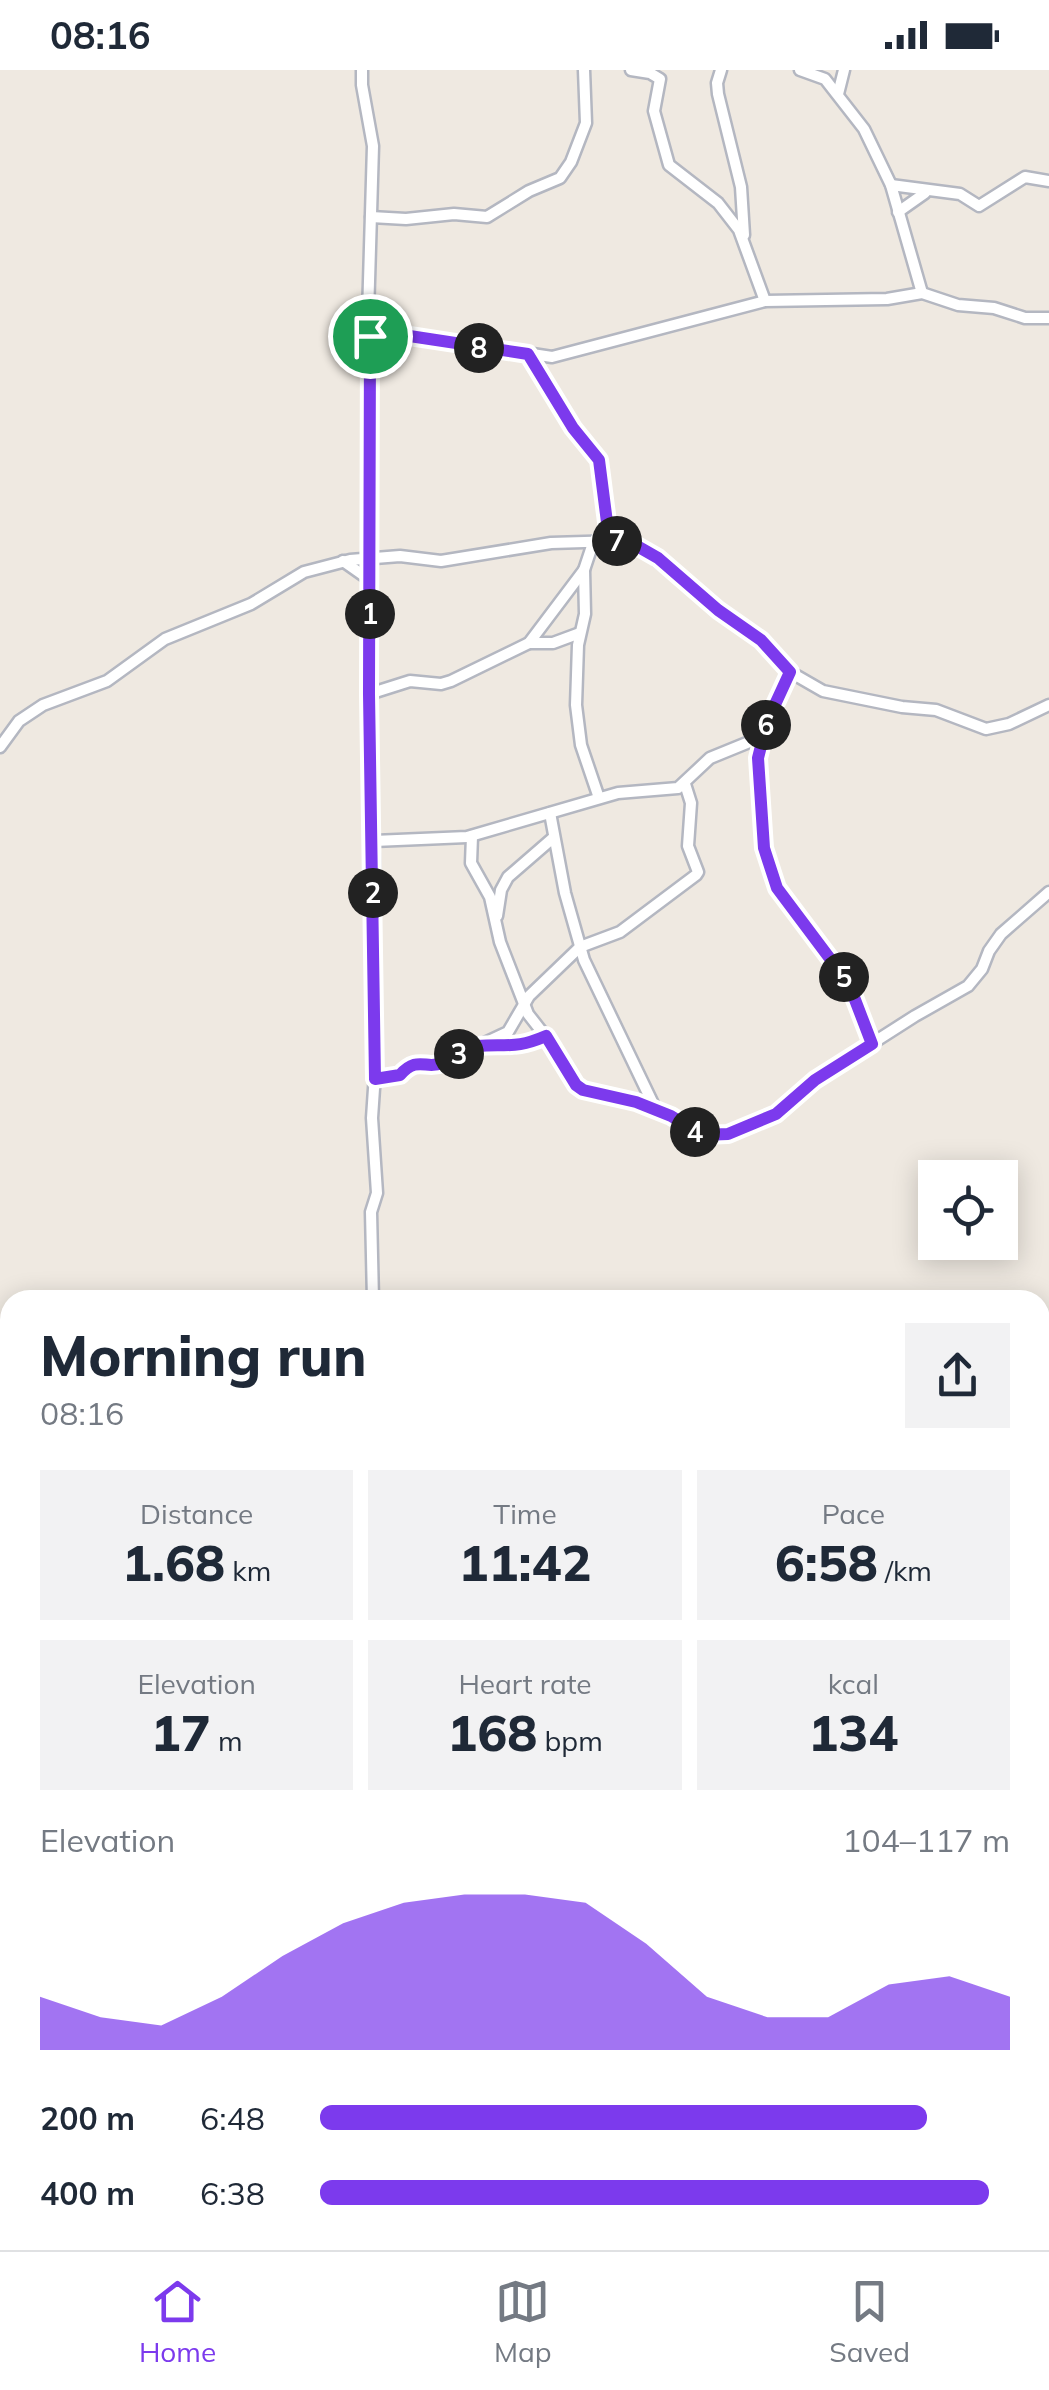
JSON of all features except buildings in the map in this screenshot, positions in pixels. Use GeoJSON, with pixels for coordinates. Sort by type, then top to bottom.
{"type":"FeatureCollection","features":[{"type":"Feature","properties":{"kind":"street"},"geometry":{"type":"LineString","coordinates":[[362,70],[372,140],[369,694],[374,840],[372,1118],[377,1193],[371,1212],[373,1290]]}},
{"type":"Feature","properties":{"kind":"street"},"geometry":{"type":"LineString","coordinates":[[371,217],[487,217],[529,191],[560,178],[571,162],[586,123],[584,70]]}},
{"type":"Feature","properties":{"kind":"street"},"geometry":{"type":"LineString","coordinates":[[631,70],[660,79]]}},
{"type":"Feature","properties":{"kind":"street"},"geometry":{"type":"LineString","coordinates":[[660,79],[669,70]]}},
{"type":"Feature","properties":{"kind":"street"},"geometry":{"type":"LineString","coordinates":[[721,70],[718,94],[741,187],[744,238],[765,301]]}},
{"type":"Feature","properties":{"kind":"street"},"geometry":{"type":"LineString","coordinates":[[800,70],[822,76],[864,129],[891,185],[922,292]]}},
{"type":"Feature","properties":{"kind":"street"},"geometry":{"type":"LineString","coordinates":[[838,94],[844,70]]}},
{"type":"Feature","properties":{"kind":"street"},"geometry":{"type":"LineString","coordinates":[[660,79],[654,111],[669,165],[718,203],[744,238]]}},
{"type":"Feature","properties":{"kind":"street"},"geometry":{"type":"LineString","coordinates":[[891,185],[960,194],[980,206],[1024,177],[1049,181]]}},
{"type":"Feature","properties":{"kind":"street"},"geometry":{"type":"LineString","coordinates":[[898,212],[927,192]]}},
{"type":"Feature","properties":{"kind":"street"},"geometry":{"type":"LineString","coordinates":[[370,336],[429,338],[562,356],[765,301],[887,299],[922,292],[958,306],[994,308],[1024,318],[1049,318]]}},
{"type":"Feature","properties":{"kind":"street"},"geometry":{"type":"LineString","coordinates":[[528,354],[573,428],[599,460],[608,530],[597,542],[584,570],[529,643]]}},
{"type":"Feature","properties":{"kind":"street"},"geometry":{"type":"LineString","coordinates":[[0,747],[18,721],[43,705],[107,680],[165,639],[250,604],[304,572],[343,561],[400,556],[441,561],[551,543],[630,542],[658,558],[718,610],[761,640],[790,672],[835,695],[936,710],[986,729],[1009,724],[1049,705]]}},
{"type":"Feature","properties":{"kind":"street"},"geometry":{"type":"LineString","coordinates":[[343,561],[370,580]]}},
{"type":"Feature","properties":{"kind":"street"},"geometry":{"type":"LineString","coordinates":[[584,570],[576,706],[579,733],[599,798]]}},
{"type":"Feature","properties":{"kind":"street"},"geometry":{"type":"LineString","coordinates":[[369,694],[410,681],[441,684],[529,643],[553,643],[580,633]]}},
{"type":"Feature","properties":{"kind":"street"},"geometry":{"type":"LineString","coordinates":[[790,672],[758,758],[764,848],[771,877],[849,984],[872,1044]]}},
{"type":"Feature","properties":{"kind":"street"},"geometry":{"type":"LineString","coordinates":[[374,840],[472,836],[618,793],[663,792],[685,784],[710,758],[764,736]]}},
{"type":"Feature","properties":{"kind":"street"},"geometry":{"type":"LineString","coordinates":[[375,1079],[400,1075],[416,1064],[439,1064],[508,1032],[524,1003],[580,947],[620,932],[696,875],[688,846],[690,803],[685,784]]}},
{"type":"Feature","properties":{"kind":"street"},"geometry":{"type":"LineString","coordinates":[[550,813],[580,947],[656,1109]]}},
{"type":"Feature","properties":{"kind":"street"},"geometry":{"type":"LineString","coordinates":[[472,836],[471,863],[490,897],[528,1014],[576,1085],[656,1109],[702,1135],[743,1130],[776,1114],[815,1080],[968,986],[1001,934],[1049,892]]}},
{"type":"Feature","properties":{"kind":"street"},"geometry":{"type":"LineString","coordinates":[[496,922],[501,890],[508,877],[554,838]]}},
{"type":"Feature","properties":{"kind":"street"},"geometry":{"type":"LineString","coordinates":[[478,1046],[514,1048],[546,1036]]}},
{"type":"Feature","properties":{"kind":"route"},"geometry":{"type":"LineString","coordinates":[[403,335],[528,354],[573,428],[599,460],[608,530],[600,541],[630,542],[658,558],[690,588],[761,640],[790,672],[767,722],[758,758],[764,848],[777,888],[849,984],[872,1044],[815,1080],[762,1122],[728,1134],[702,1135],[671,1116],[636,1102],[583,1090],[546,1036],[514,1048],[478,1046],[439,1064],[416,1064],[400,1075],[375,1079],[369,694],[370,336],[403,335]]}}]}
